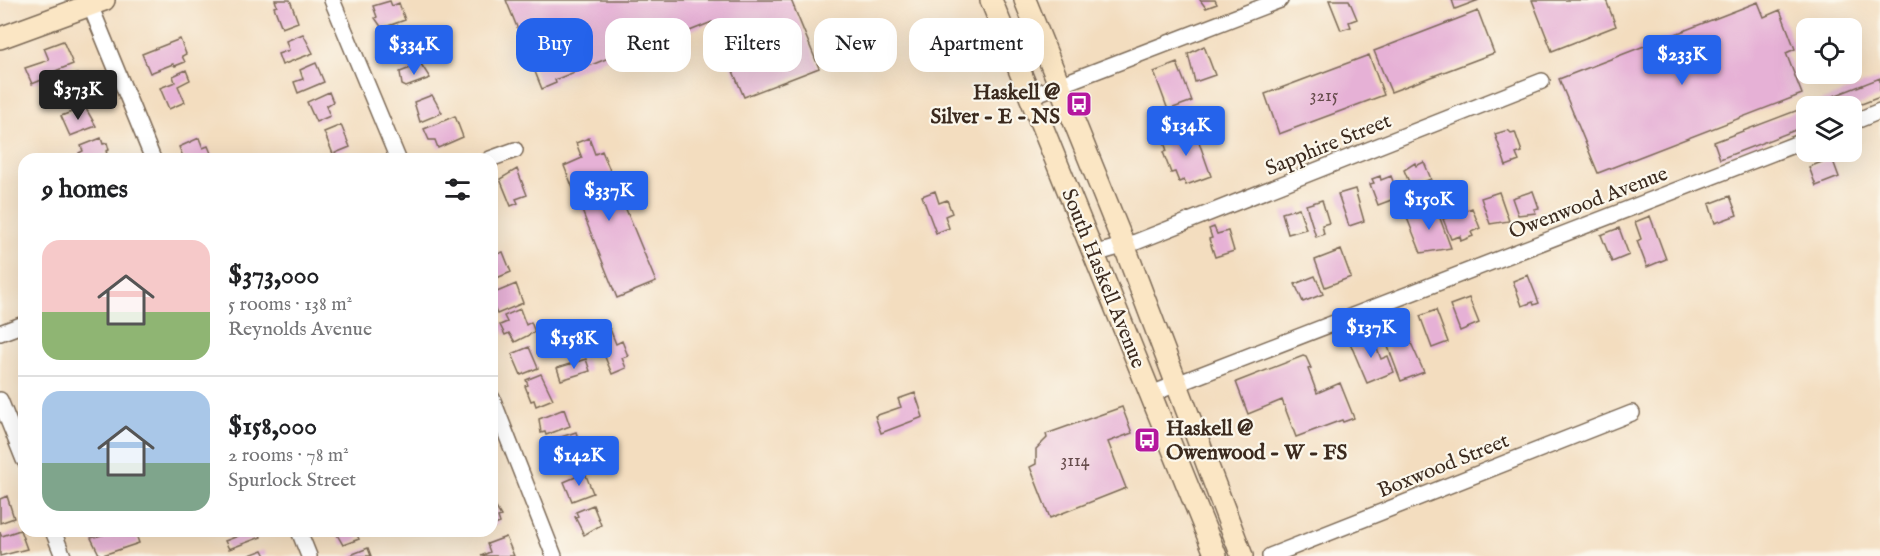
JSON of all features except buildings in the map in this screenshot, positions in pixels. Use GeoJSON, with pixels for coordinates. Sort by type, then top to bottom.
{"type":"FeatureCollection","features":[{"type":"Feature","properties":{"kind":"main road","name":"South Haskell Avenue"},"geometry":{"type":"LineString","coordinates":[[991,0],[1216,556]]}},
{"type":"Feature","properties":{"kind":"main road","name":"South Haskell Avenue"},"geometry":{"type":"LineString","coordinates":[[1025,0],[1124,245],[1242,556]]}},
{"type":"Feature","properties":{"kind":"main road"},"geometry":{"type":"LineString","coordinates":[[0,38],[94,1]]}},
{"type":"Feature","properties":{"kind":"street"},"geometry":{"type":"LineString","coordinates":[[332,0],[396,153]]}},
{"type":"Feature","properties":{"kind":"street"},"geometry":{"type":"LineString","coordinates":[[1031,96],[1280,0]]}},
{"type":"Feature","properties":{"kind":"street"},"geometry":{"type":"LineString","coordinates":[[94,1],[151,153]]}},
{"type":"Feature","properties":{"kind":"street","name":"Sapphire Street"},"geometry":{"type":"LineString","coordinates":[[1094,254],[1124,245],[1542,81]]}},
{"type":"Feature","properties":{"kind":"street"},"geometry":{"type":"LineString","coordinates":[[1862,118],[1880,111]]}},
{"type":"Feature","properties":{"kind":"street","name":"Owenwood Avenue"},"geometry":{"type":"LineString","coordinates":[[1151,394],[1796,144]]}},
{"type":"Feature","properties":{"kind":"street"},"geometry":{"type":"LineString","coordinates":[[498,156],[515,150]]}},
{"type":"Feature","properties":{"kind":"street"},"geometry":{"type":"LineString","coordinates":[[0,333],[18,326]]}},
{"type":"Feature","properties":{"kind":"street"},"geometry":{"type":"LineString","coordinates":[[0,400],[18,445]]}},
{"type":"Feature","properties":{"kind":"street"},"geometry":{"type":"LineString","coordinates":[[498,413],[554,556]]}},
{"type":"Feature","properties":{"kind":"street","name":"Boxwood Street"},"geometry":{"type":"LineString","coordinates":[[1270,556],[1632,413]]}},
{"type":"Feature","properties":{"kind":"street"},"geometry":{"type":"LineString","coordinates":[[55,537],[63,556]]}},
{"type":"Feature","properties":{"kind":"street"},"geometry":{"type":"LineString","coordinates":[[301,537],[309,556]]}},
{"type":"Feature","properties":{"kind":"place","name":"Haskell @ Silver - E - NS"},"geometry":{"type":"Point","coordinates":[1079,104]}},
{"type":"Feature","properties":{"kind":"place","name":"Haskell @ Owenwood - W - FS"},"geometry":{"type":"Point","coordinates":[1147,440]}}]}
